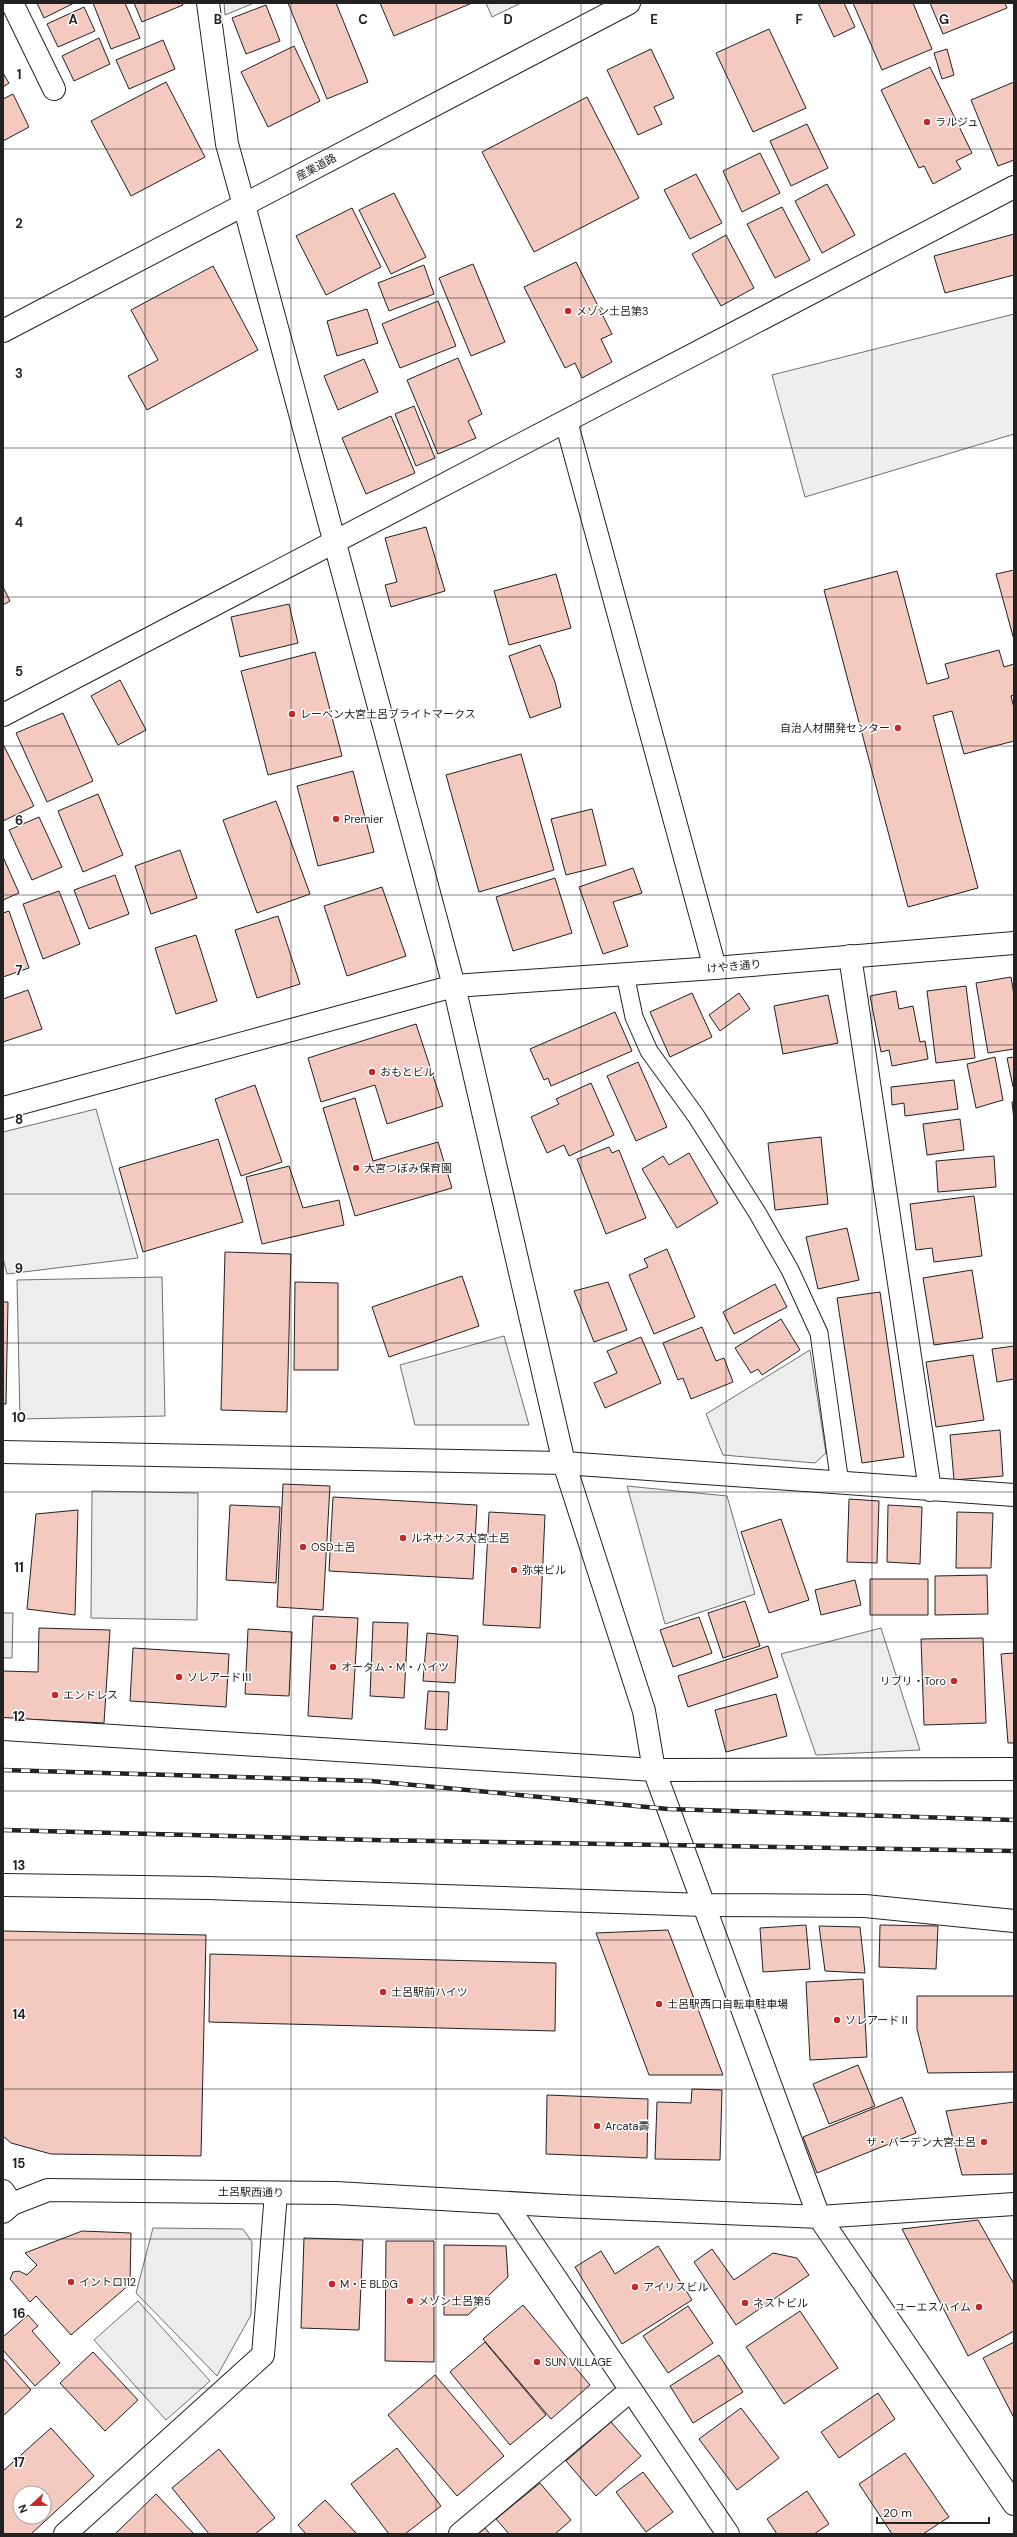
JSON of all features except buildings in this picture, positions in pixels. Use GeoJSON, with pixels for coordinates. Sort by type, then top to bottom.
{"type":"FeatureCollection","features":[{"type":"Feature","properties":{"kind":"street"},"geometry":{"type":"LineString","coordinates":[[12,3],[54,89]]}},
{"type":"Feature","properties":{"kind":"street"},"geometry":{"type":"LineString","coordinates":[[208,3],[227,144],[333,542],[454,986],[564,1463],[644,1711],[654,1770],[819,2217],[1014,2504]]}},
{"type":"Feature","properties":{"kind":"street","name":"産業道路"},"geometry":{"type":"LineString","coordinates":[[3,331],[629,3]]}},
{"type":"Feature","properties":{"kind":"street"},"geometry":{"type":"LineString","coordinates":[[3,715],[1014,187]]}},
{"type":"Feature","properties":{"kind":"street"},"geometry":{"type":"LineString","coordinates":[[566,421],[715,968]]}},
{"type":"Feature","properties":{"kind":"street","name":"けやき通り"},"geometry":{"type":"LineString","coordinates":[[3,1108],[454,986],[715,968],[1014,943]]}},
{"type":"Feature","properties":{"kind":"street"},"geometry":{"type":"LineString","coordinates":[[850,956],[930,1490]]}},
{"type":"Feature","properties":{"kind":"street"},"geometry":{"type":"LineString","coordinates":[[3,1452],[564,1463],[840,1484],[1014,1495]]}},
{"type":"Feature","properties":{"kind":"street"},"geometry":{"type":"LineString","coordinates":[[3,1729],[654,1770],[1014,1769]]}},
{"type":"Feature","properties":{"kind":"street"},"geometry":{"type":"LineString","coordinates":[[3,1885],[216,1888],[704,1905],[866,1906],[1014,1921]]}},
{"type":"Feature","properties":{"kind":"street","name":"土呂駅西通り"},"geometry":{"type":"LineString","coordinates":[[6,2202],[48,2190],[336,2193],[505,2203],[819,2217],[1014,2204]]}},
{"type":"Feature","properties":{"kind":"street"},"geometry":{"type":"LineString","coordinates":[[65,2534],[263,2355],[276,2193]]}},
{"type":"Feature","properties":{"kind":"street"},"geometry":{"type":"LineString","coordinates":[[505,2203],[728,2534]]}},
{"type":"Feature","properties":{"kind":"street"},"geometry":{"type":"LineString","coordinates":[[460,2534],[631,2390]]}},
{"type":"Feature","properties":{"kind":"lane"},"geometry":{"type":"LineString","coordinates":[[625,974],[634,1017],[649,1051],[696,1116],[758,1214],[790,1270],[819,1334],[840,1484]]}},
{"type":"Feature","properties":{"kind":"shaded area"},"geometry":{"type":"Polygon","coordinates":[[[224,3],[254,3],[225,15],[224,3]]]}},
{"type":"Feature","properties":{"kind":"shaded area"},"geometry":{"type":"Polygon","coordinates":[[[486,3],[521,3],[492,17],[486,3]]]}},
{"type":"Feature","properties":{"kind":"shaded area"},"geometry":{"type":"Polygon","coordinates":[[[1014,314],[1014,434],[805,497],[772,375],[1014,314]]]}},
{"type":"Feature","properties":{"kind":"shaded area"},"geometry":{"type":"Polygon","coordinates":[[[96,1109],[138,1258],[7,1274],[3,1258],[3,1132],[96,1109]]]}},
{"type":"Feature","properties":{"kind":"shaded area"},"geometry":{"type":"Polygon","coordinates":[[[162,1277],[165,1416],[20,1419],[17,1280],[162,1277]]]}},
{"type":"Feature","properties":{"kind":"shaded area"},"geometry":{"type":"Polygon","coordinates":[[[504,1336],[529,1425],[415,1425],[400,1365],[504,1336]]]}},
{"type":"Feature","properties":{"kind":"shaded area"},"geometry":{"type":"Polygon","coordinates":[[[810,1350],[826,1453],[815,1463],[723,1455],[706,1414],[810,1350]]]}},
{"type":"Feature","properties":{"kind":"shaded area"},"geometry":{"type":"Polygon","coordinates":[[[627,1486],[727,1496],[755,1594],[665,1624],[627,1486]]]}},
{"type":"Feature","properties":{"kind":"shaded area"},"geometry":{"type":"Polygon","coordinates":[[[92,1491],[198,1493],[197,1620],[91,1618],[92,1491]]]}},
{"type":"Feature","properties":{"kind":"shaded area"},"geometry":{"type":"Polygon","coordinates":[[[3,1613],[13,1613],[12,1658],[3,1658],[3,1613]]]}},
{"type":"Feature","properties":{"kind":"shaded area"},"geometry":{"type":"Polygon","coordinates":[[[881,1628],[920,1750],[816,1755],[781,1654],[881,1628]]]}},
{"type":"Feature","properties":{"kind":"shaded area"},"geometry":{"type":"Polygon","coordinates":[[[153,2228],[243,2229],[252,2242],[251,2315],[217,2376],[136,2293],[153,2228]]]}},
{"type":"Feature","properties":{"kind":"shaded area"},"geometry":{"type":"Polygon","coordinates":[[[138,2301],[210,2381],[166,2420],[94,2340],[138,2301]]]}},
{"type":"Feature","properties":{"kind":"railway"},"geometry":{"type":"LineString","coordinates":[[3,1770],[371,1781],[668,1809],[1014,1820]]}},
{"type":"Feature","properties":{"kind":"railway"},"geometry":{"type":"LineString","coordinates":[[3,1830],[373,1840],[1014,1851]]}},
{"type":"Feature","properties":{"kind":"place","name":"ラルジュ"},"geometry":{"type":"Point","coordinates":[927,122]}},
{"type":"Feature","properties":{"kind":"place","name":"メゾン土呂第3"},"geometry":{"type":"Point","coordinates":[568,311]}},
{"type":"Feature","properties":{"kind":"place","name":"レーベン大宮土呂ブライトマークス"},"geometry":{"type":"Point","coordinates":[292,714]}},
{"type":"Feature","properties":{"kind":"place","name":"自治人材開発センター"},"geometry":{"type":"Point","coordinates":[898,728]}},
{"type":"Feature","properties":{"kind":"place","name":"Premier"},"geometry":{"type":"Point","coordinates":[336,819]}},
{"type":"Feature","properties":{"kind":"place","name":"おもとビル"},"geometry":{"type":"Point","coordinates":[372,1072]}},
{"type":"Feature","properties":{"kind":"place","name":"大宮つぼみ保育園"},"geometry":{"type":"Point","coordinates":[356,1168]}},
{"type":"Feature","properties":{"kind":"place","name":"ルネサンス大宮土呂"},"geometry":{"type":"Point","coordinates":[403,1538]}},
{"type":"Feature","properties":{"kind":"place","name":"OSD土呂"},"geometry":{"type":"Point","coordinates":[303,1547]}},
{"type":"Feature","properties":{"kind":"place","name":"弥栄ビル"},"geometry":{"type":"Point","coordinates":[514,1570]}},
{"type":"Feature","properties":{"kind":"place","name":"オータム・M・ハイツ"},"geometry":{"type":"Point","coordinates":[333,1667]}},
{"type":"Feature","properties":{"kind":"place","name":"ソレアードⅢ"},"geometry":{"type":"Point","coordinates":[179,1677]}},
{"type":"Feature","properties":{"kind":"place","name":"リブリ・Toro"},"geometry":{"type":"Point","coordinates":[954,1681]}},
{"type":"Feature","properties":{"kind":"place","name":"エンドレス"},"geometry":{"type":"Point","coordinates":[55,1695]}},
{"type":"Feature","properties":{"kind":"place","name":"土呂駅前ハイツ"},"geometry":{"type":"Point","coordinates":[383,1992]}},
{"type":"Feature","properties":{"kind":"place","name":"土呂駅西口自転車駐車場"},"geometry":{"type":"Point","coordinates":[659,2004]}},
{"type":"Feature","properties":{"kind":"place","name":"ソレアードⅡ"},"geometry":{"type":"Point","coordinates":[837,2020]}},
{"type":"Feature","properties":{"kind":"place","name":"Arcata壽"},"geometry":{"type":"Point","coordinates":[597,2126]}},
{"type":"Feature","properties":{"kind":"place","name":"ザ・バーデン大宮土呂"},"geometry":{"type":"Point","coordinates":[984,2142]}},
{"type":"Feature","properties":{"kind":"place","name":"イントロ112"},"geometry":{"type":"Point","coordinates":[71,2282]}},
{"type":"Feature","properties":{"kind":"place","name":"M・E BLDG"},"geometry":{"type":"Point","coordinates":[332,2284]}},
{"type":"Feature","properties":{"kind":"place","name":"アイリスビル"},"geometry":{"type":"Point","coordinates":[635,2287]}},
{"type":"Feature","properties":{"kind":"place","name":"メゾン土呂第5"},"geometry":{"type":"Point","coordinates":[410,2301]}},
{"type":"Feature","properties":{"kind":"place","name":"ネストビル"},"geometry":{"type":"Point","coordinates":[745,2303]}},
{"type":"Feature","properties":{"kind":"place","name":"ユーエスハイム"},"geometry":{"type":"Point","coordinates":[979,2307]}},
{"type":"Feature","properties":{"kind":"place","name":"SUN VILLAGE"},"geometry":{"type":"Point","coordinates":[537,2362]}}]}
